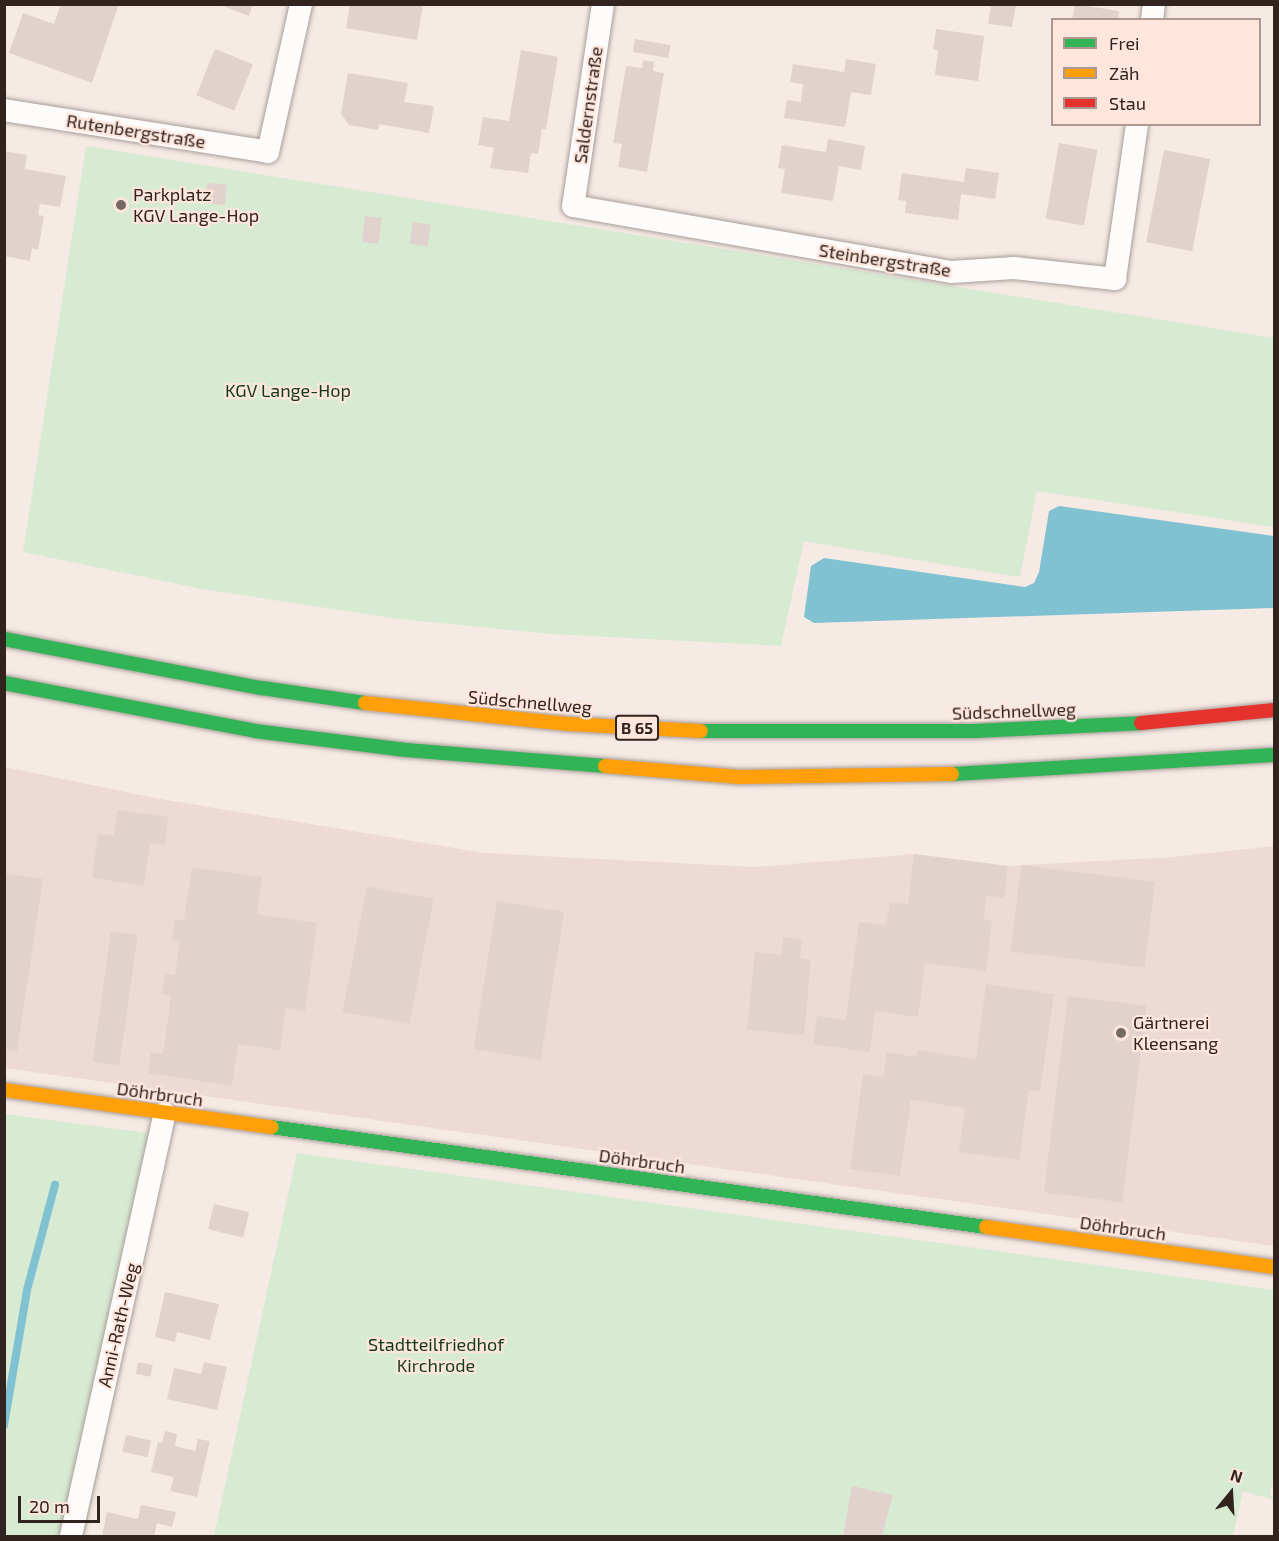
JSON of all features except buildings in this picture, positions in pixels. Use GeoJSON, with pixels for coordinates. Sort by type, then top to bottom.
{"type":"FeatureCollection","features":[{"type":"Feature","properties":{"kind":"main road","name":"Südschnellweg"},"geometry":{"type":"LineString","coordinates":[[4,639],[262,688],[411,709],[568,724],[730,732],[974,731],[1195,720],[1275,710]]}},
{"type":"Feature","properties":{"kind":"main road"},"geometry":{"type":"LineString","coordinates":[[4,683],[255,731],[417,751],[740,777],[993,773],[1275,755]]}},
{"type":"Feature","properties":{"kind":"main road","name":"Döhrbruch"},"geometry":{"type":"LineString","coordinates":[[4,1090],[1275,1267]]}},
{"type":"Feature","properties":{"kind":"street","name":"Rutenbergstraße"},"geometry":{"type":"LineString","coordinates":[[4,110],[268,152],[301,4]]}},
{"type":"Feature","properties":{"kind":"street","name":"Saldernstraße"},"geometry":{"type":"LineString","coordinates":[[573,206],[603,4]]}},
{"type":"Feature","properties":{"kind":"street","name":"Steinbergstraße"},"geometry":{"type":"LineString","coordinates":[[573,206],[951,272],[1014,268],[1115,279],[1137,126]]}},
{"type":"Feature","properties":{"kind":"street","name":"Anni-Rath-Weg"},"geometry":{"type":"LineString","coordinates":[[71,1536],[165,1113]]}},
{"type":"Feature","properties":{"kind":"shaded area"},"geometry":{"type":"Polygon","coordinates":[[[5,767],[155,798],[484,853],[755,867],[914,854],[1008,866],[1173,857],[1274,846],[1274,1246],[5,1068],[5,767]]]}},
{"type":"Feature","properties":{"kind":"green space","name":"KGV Lange-Hop"},"geometry":{"type":"Polygon","coordinates":[[[86,146],[1274,338],[1274,527],[1037,491],[1020,577],[804,541],[781,646],[551,634],[399,619],[202,589],[23,552],[86,146]]]}},
{"type":"Feature","properties":{"kind":"green space"},"geometry":{"type":"Polygon","coordinates":[[[5,1114],[170,1136],[84,1536],[5,1536],[5,1114]]]}},
{"type":"Feature","properties":{"kind":"green space","name":"Stadtteilfriedhof Kirchrode"},"geometry":{"type":"Polygon","coordinates":[[[297,1153],[1274,1290],[1274,1475],[1270,1493],[1274,1500],[1243,1491],[1233,1536],[214,1536],[297,1153]]]}},
{"type":"Feature","properties":{"kind":"water"},"geometry":{"type":"Polygon","coordinates":[[[1059,506],[1274,536],[1274,608],[814,623],[804,617],[811,566],[824,558],[1025,587],[1034,583],[1039,572],[1049,511],[1059,506]]]}},
{"type":"Feature","properties":{"kind":"waterway"},"geometry":{"type":"LineString","coordinates":[[4,1425],[27,1290],[55,1185]]}},
{"type":"Feature","properties":{"kind":"traffic: fast"},"geometry":{"type":"LineString","coordinates":[[4,639],[262,688],[365,703]]}},
{"type":"Feature","properties":{"kind":"traffic: fast"},"geometry":{"type":"LineString","coordinates":[[4,683],[255,731],[406,750],[605,766]]}},
{"type":"Feature","properties":{"kind":"traffic: fast"},"geometry":{"type":"LineString","coordinates":[[701,731],[974,731],[1141,723]]}},
{"type":"Feature","properties":{"kind":"traffic: fast"},"geometry":{"type":"LineString","coordinates":[[952,774],[1274,755]]}},
{"type":"Feature","properties":{"kind":"traffic: fast"},"geometry":{"type":"LineString","coordinates":[[271,1127],[986,1227]]}},
{"type":"Feature","properties":{"kind":"traffic: slow"},"geometry":{"type":"LineString","coordinates":[[365,703],[568,724],[701,731]]}},
{"type":"Feature","properties":{"kind":"traffic: slow"},"geometry":{"type":"LineString","coordinates":[[605,766],[740,777],[952,774]]}},
{"type":"Feature","properties":{"kind":"traffic: slow"},"geometry":{"type":"LineString","coordinates":[[4,1090],[271,1127]]}},
{"type":"Feature","properties":{"kind":"traffic: slow"},"geometry":{"type":"LineString","coordinates":[[986,1227],[1274,1267]]}},
{"type":"Feature","properties":{"kind":"traffic: jam"},"geometry":{"type":"LineString","coordinates":[[1141,723],[1274,710]]}},
{"type":"Feature","properties":{"kind":"place","name":"Parkplatz KGV Lange-Hop"},"geometry":{"type":"Point","coordinates":[121,205]}},
{"type":"Feature","properties":{"kind":"place","name":"Gärtnerei Kleensang"},"geometry":{"type":"Point","coordinates":[1121,1033]}}]}
